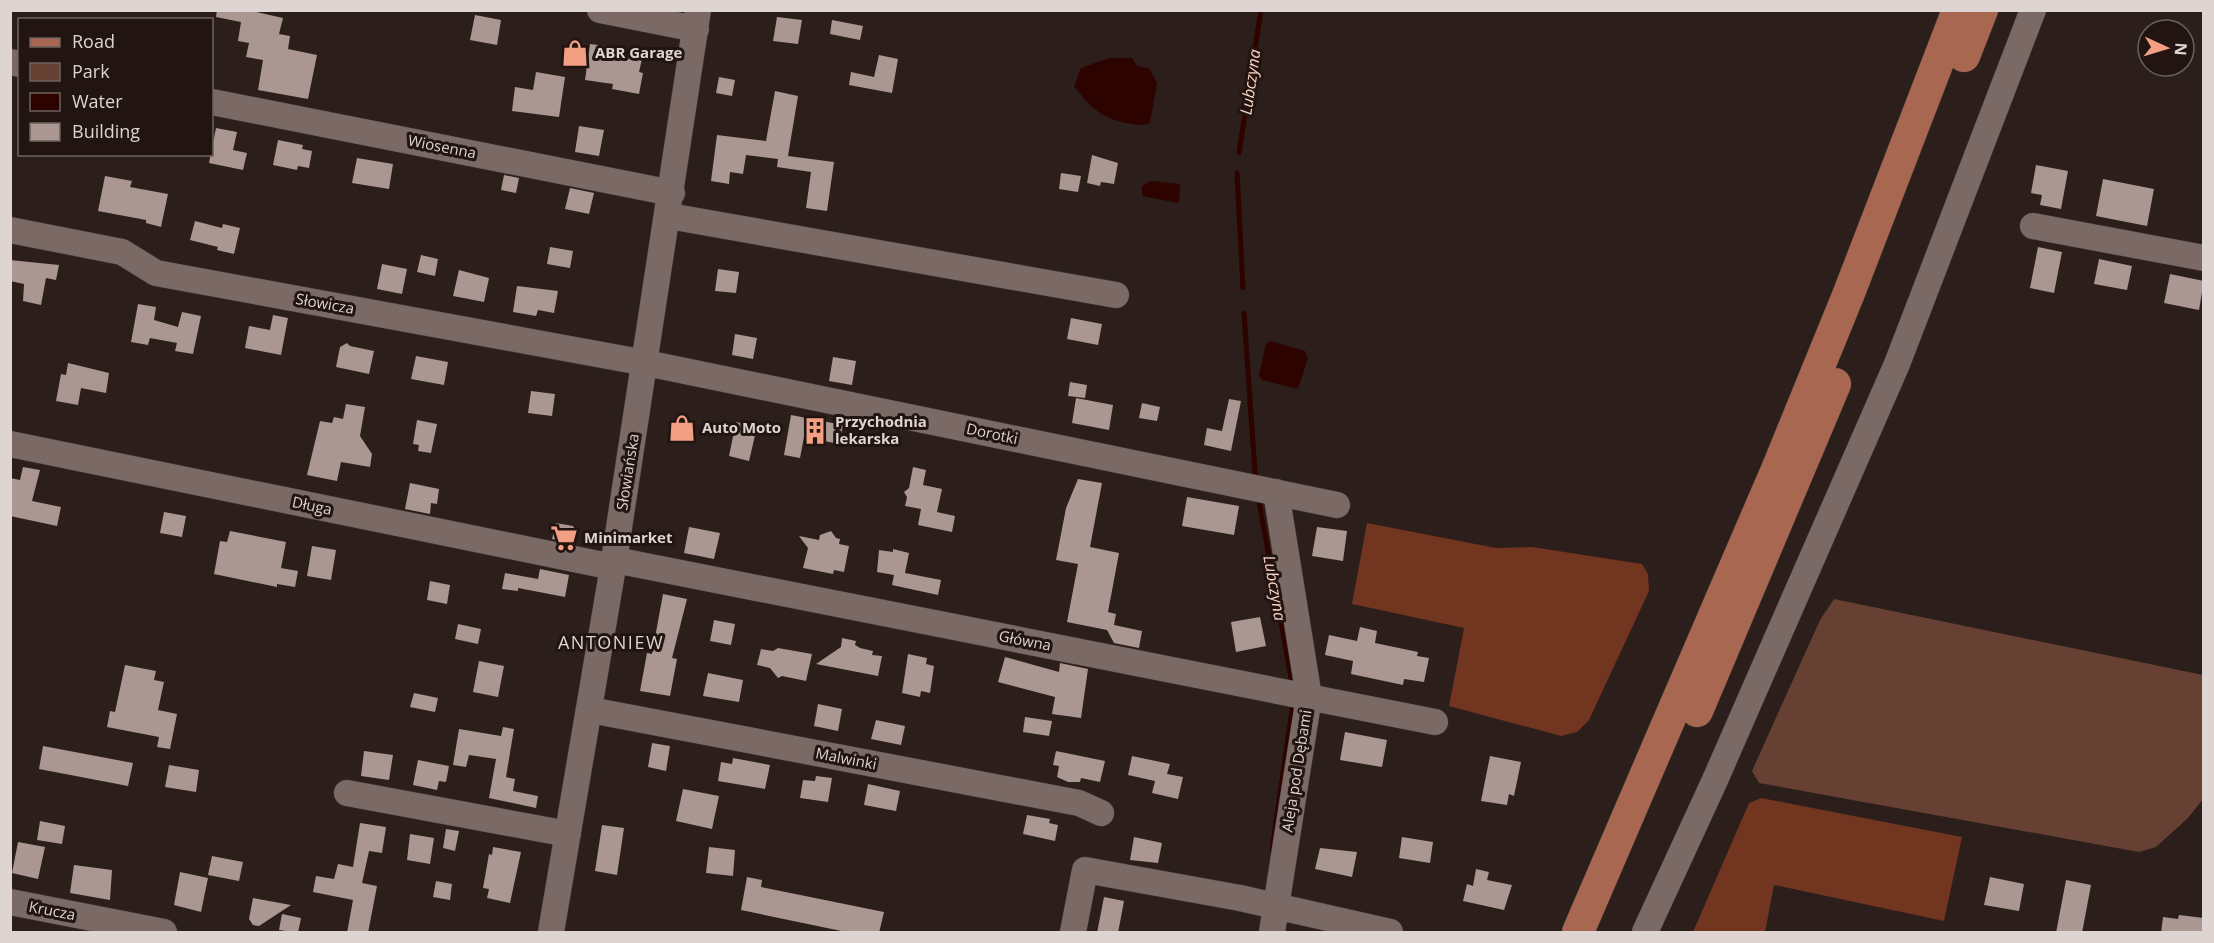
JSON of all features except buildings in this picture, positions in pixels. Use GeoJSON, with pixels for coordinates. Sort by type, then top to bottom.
{"type":"FeatureCollection","features":[{"type":"Feature","properties":{"kind":"main road"},"geometry":{"type":"LineString","coordinates":[[1578,933],[1778,467],[1959,10]]}},
{"type":"Feature","properties":{"kind":"main road"},"geometry":{"type":"LineString","coordinates":[[1602,933],[1798,475],[1982,10]]}},
{"type":"Feature","properties":{"kind":"street"},"geometry":{"type":"LineString","coordinates":[[600,10],[697,20]]}},
{"type":"Feature","properties":{"kind":"street"},"geometry":{"type":"LineString","coordinates":[[1645,933],[1715,780],[1897,364],[2033,10]]}},
{"type":"Feature","properties":{"kind":"street","name":"Słowiańska"},"geometry":{"type":"LineString","coordinates":[[551,933],[614,564],[697,20]]}},
{"type":"Feature","properties":{"kind":"street","name":"Wiosenna"},"geometry":{"type":"LineString","coordinates":[[213,102],[670,204],[1116,295]]}},
{"type":"Feature","properties":{"kind":"street"},"geometry":{"type":"LineString","coordinates":[[2032,226],[2204,258]]}},
{"type":"Feature","properties":{"kind":"street","name":"Słowicza"},"geometry":{"type":"LineString","coordinates":[[10,230],[122,252],[156,273],[646,363]]}},
{"type":"Feature","properties":{"kind":"street","name":"Dorotki"},"geometry":{"type":"LineString","coordinates":[[646,363],[1338,505]]}},
{"type":"Feature","properties":{"kind":"street","name":"Długa"},"geometry":{"type":"LineString","coordinates":[[10,444],[614,564]]}},
{"type":"Feature","properties":{"kind":"street","name":"Aleja pod Dębami"},"geometry":{"type":"LineString","coordinates":[[1272,933],[1309,697],[1276,492]]}},
{"type":"Feature","properties":{"kind":"street","name":"Główna"},"geometry":{"type":"LineString","coordinates":[[614,564],[1435,722]]}},
{"type":"Feature","properties":{"kind":"street","name":"Malwinki"},"geometry":{"type":"LineString","coordinates":[[590,710],[1079,803],[1101,813]]}},
{"type":"Feature","properties":{"kind":"street"},"geometry":{"type":"LineString","coordinates":[[347,793],[568,834]]}},
{"type":"Feature","properties":{"kind":"street"},"geometry":{"type":"LineString","coordinates":[[1072,933],[1085,870],[1390,933]]}},
{"type":"Feature","properties":{"kind":"street","name":"Krucza"},"geometry":{"type":"LineString","coordinates":[[10,902],[164,933]]}},
{"type":"Feature","properties":{"kind":"green space"},"geometry":{"type":"Polygon","coordinates":[[[1834,599],[2203,675],[2203,799],[2188,818],[2156,847],[2139,852],[1759,783],[1752,771],[1820,620],[1834,599]]]}},
{"type":"Feature","properties":{"kind":"shaded area"},"geometry":{"type":"Polygon","coordinates":[[[1367,523],[1496,548],[1532,547],[1642,564],[1648,574],[1649,591],[1589,720],[1577,732],[1561,736],[1449,706],[1464,628],[1352,604],[1367,523]]]}},
{"type":"Feature","properties":{"kind":"shaded area"},"geometry":{"type":"Polygon","coordinates":[[[1761,798],[1962,837],[1944,921],[1774,885],[1765,932],[1693,932],[1749,803],[1761,798]]]}},
{"type":"Feature","properties":{"kind":"water"},"geometry":{"type":"Polygon","coordinates":[[[1109,58],[1132,58],[1137,66],[1149,68],[1157,83],[1150,123],[1131,124],[1105,116],[1092,107],[1074,86],[1081,68],[1109,58]]]}},
{"type":"Feature","properties":{"kind":"water"},"geometry":{"type":"Polygon","coordinates":[[[1150,181],[1180,184],[1179,203],[1142,196],[1142,186],[1150,181]]]}},
{"type":"Feature","properties":{"kind":"water"},"geometry":{"type":"Polygon","coordinates":[[[1271,341],[1305,351],[1308,358],[1298,389],[1262,380],[1259,375],[1266,344],[1271,341]]]}},
{"type":"Feature","properties":{"kind":"waterway","name":"Lubczyna"},"geometry":{"type":"LineString","coordinates":[[1239,153],[1261,10]]}},
{"type":"Feature","properties":{"kind":"waterway","name":"Lubczyna"},"geometry":{"type":"LineString","coordinates":[[1237,173],[1243,288]]}},
{"type":"Feature","properties":{"kind":"waterway","name":"Lubczyna"},"geometry":{"type":"LineString","coordinates":[[1244,313],[1255,473]]}},
{"type":"Feature","properties":{"kind":"waterway","name":"Lubczyna"},"geometry":{"type":"LineString","coordinates":[[1258,496],[1292,683]]}},
{"type":"Feature","properties":{"kind":"waterway","name":"Lubczyna"},"geometry":{"type":"LineString","coordinates":[[1272,850],[1293,703]]}},
{"type":"Feature","properties":{"kind":"place","name":"ABR Garage"},"geometry":{"type":"Point","coordinates":[575,53]}},
{"type":"Feature","properties":{"kind":"place","name":"Auto Moto"},"geometry":{"type":"Point","coordinates":[682,428]}},
{"type":"Feature","properties":{"kind":"place","name":"Przychodnia lekarska"},"geometry":{"type":"Point","coordinates":[815,431]}},
{"type":"Feature","properties":{"kind":"place","name":"Minimarket"},"geometry":{"type":"Point","coordinates":[564,538]}},
{"type":"Feature","properties":{"kind":"district","name":"ANTONIEW"},"geometry":{"type":"Point","coordinates":[611,643]}}]}
